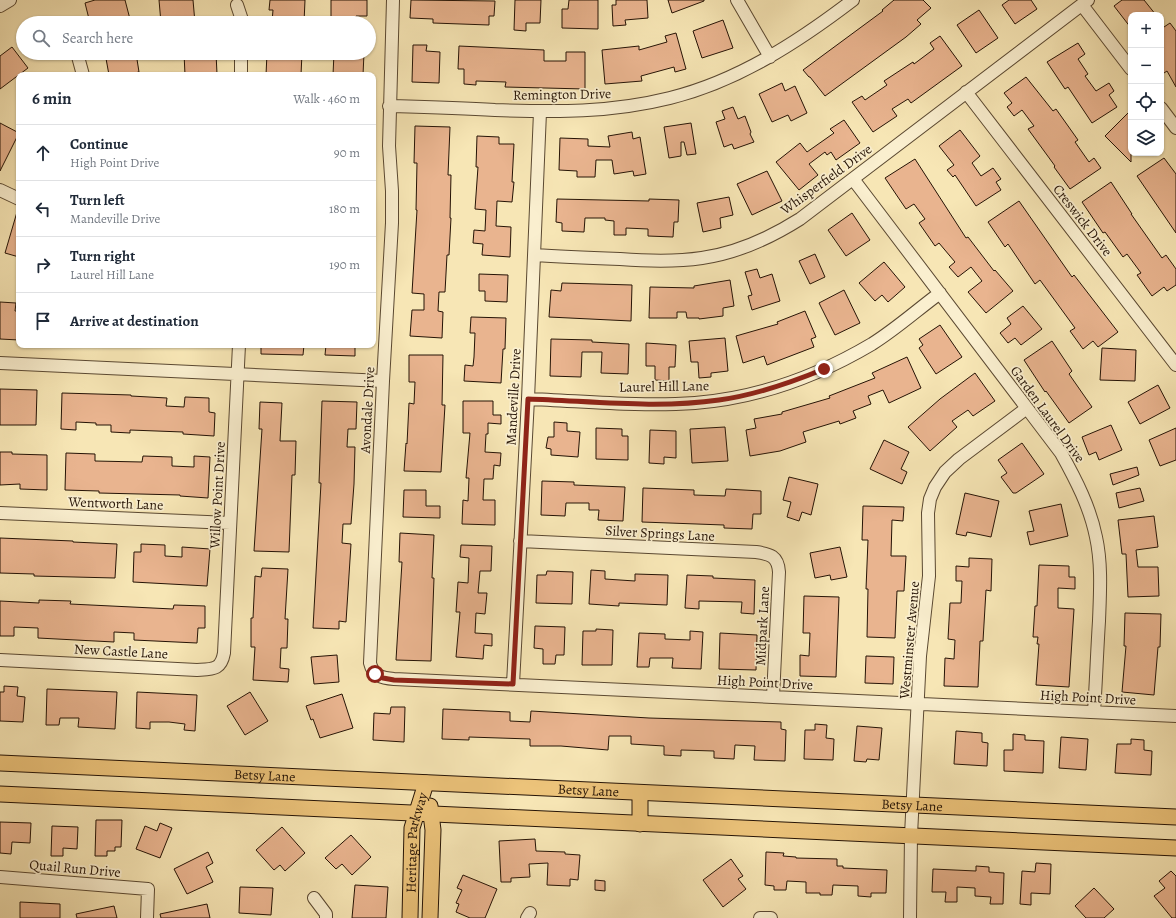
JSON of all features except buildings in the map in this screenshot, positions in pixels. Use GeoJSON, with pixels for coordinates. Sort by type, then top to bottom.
{"type":"FeatureCollection","features":[{"type":"Feature","properties":{"kind":"main road","name":"Betsy Lane"},"geometry":{"type":"LineString","coordinates":[[0,763],[1176,818]]}},
{"type":"Feature","properties":{"kind":"main road","name":"Heritage Parkway"},"geometry":{"type":"LineString","coordinates":[[426,783],[424,814],[433,830],[430,918]]}},
{"type":"Feature","properties":{"kind":"main road"},"geometry":{"type":"LineString","coordinates":[[0,794],[1176,848]]}},
{"type":"Feature","properties":{"kind":"main road"},"geometry":{"type":"LineString","coordinates":[[640,794],[640,824]]}},
{"type":"Feature","properties":{"kind":"main road","name":"Heritage Parkway"},"geometry":{"type":"LineString","coordinates":[[410,918],[412,828],[424,814]]}},
{"type":"Feature","properties":{"kind":"street","name":"Avondale Drive"},"geometry":{"type":"LineString","coordinates":[[371,653],[383,381],[392,223],[389,106],[393,0]]}},
{"type":"Feature","properties":{"kind":"street"},"geometry":{"type":"LineString","coordinates":[[737,0],[770,57]]}},
{"type":"Feature","properties":{"kind":"street","name":"Remington Drive"},"geometry":{"type":"LineString","coordinates":[[389,106],[577,112],[640,105],[671,98],[727,78],[770,57],[815,29],[853,0]]}},
{"type":"Feature","properties":{"kind":"street"},"geometry":{"type":"LineString","coordinates":[[1085,2],[1128,65]]}},
{"type":"Feature","properties":{"kind":"street","name":"Whisperfield Drive"},"geometry":{"type":"LineString","coordinates":[[535,255],[655,261],[702,258],[749,246],[800,219],[1085,2]]}},
{"type":"Feature","properties":{"kind":"street"},"geometry":{"type":"LineString","coordinates":[[236,5],[240,16]]}},
{"type":"Feature","properties":{"kind":"street"},"geometry":{"type":"LineString","coordinates":[[79,60],[82,72]]}},
{"type":"Feature","properties":{"kind":"street"},"geometry":{"type":"LineString","coordinates":[[241,72],[242,60]]}},
{"type":"Feature","properties":{"kind":"street","name":"Creswick Drive"},"geometry":{"type":"LineString","coordinates":[[966,92],[1176,365]]}},
{"type":"Feature","properties":{"kind":"street","name":"Mandeville Drive"},"geometry":{"type":"LineString","coordinates":[[513,684],[535,255],[540,112]]}},
{"type":"Feature","properties":{"kind":"street"},"geometry":{"type":"LineString","coordinates":[[1164,112],[1176,128]]}},
{"type":"Feature","properties":{"kind":"street","name":"Garden Laurel Drive"},"geometry":{"type":"LineString","coordinates":[[853,179],[1061,453],[1084,498],[1096,538],[1099,563],[1100,594],[1094,712]]}},
{"type":"Feature","properties":{"kind":"street"},"geometry":{"type":"LineString","coordinates":[[0,190],[16,198]]}},
{"type":"Feature","properties":{"kind":"street","name":"Laurel Hill Lane"},"geometry":{"type":"LineString","coordinates":[[528,399],[663,404],[720,400],[749,394],[799,379],[852,355],[887,334],[940,293]]}},
{"type":"Feature","properties":{"kind":"street","name":"Willow Point Drive"},"geometry":{"type":"LineString","coordinates":[[225,646],[239,348]]}},
{"type":"Feature","properties":{"kind":"street"},"geometry":{"type":"LineString","coordinates":[[0,364],[383,381]]}},
{"type":"Feature","properties":{"kind":"street","name":"Westminster Avenue"},"geometry":{"type":"LineString","coordinates":[[910,918],[911,835],[920,656],[929,576],[928,520],[930,499],[935,487],[945,472],[959,459],[1027,408]]}},
{"type":"Feature","properties":{"kind":"street","name":"Wentworth Lane"},"geometry":{"type":"LineString","coordinates":[[0,513],[230,522]]}},
{"type":"Feature","properties":{"kind":"street","name":"Silver Springs Lane"},"geometry":{"type":"LineString","coordinates":[[520,541],[766,554],[776,559],[779,565],[779,579]]}},
{"type":"Feature","properties":{"kind":"street","name":"Midpark Lane"},"geometry":{"type":"LineString","coordinates":[[773,697],[779,579]]}},
{"type":"Feature","properties":{"kind":"street","name":"New Castle Lane"},"geometry":{"type":"LineString","coordinates":[[0,660],[214,669],[220,665],[223,660],[225,646]]}},
{"type":"Feature","properties":{"kind":"street","name":"High Point Drive"},"geometry":{"type":"LineString","coordinates":[[371,653],[372,669],[375,674],[383,678],[918,705],[1176,716]]}},
{"type":"Feature","properties":{"kind":"street","name":"Quail Run Drive"},"geometry":{"type":"LineString","coordinates":[[0,877],[148,889],[147,918]]}},
{"type":"Feature","properties":{"kind":"street"},"geometry":{"type":"LineString","coordinates":[[314,898],[326,914],[326,918]]}},
{"type":"Feature","properties":{"kind":"route"},"geometry":{"type":"LineString","coordinates":[[375,674],[379,677],[394,680],[513,684],[528,399],[663,404],[695,403],[720,400],[776,387],[824,369]]}}]}
